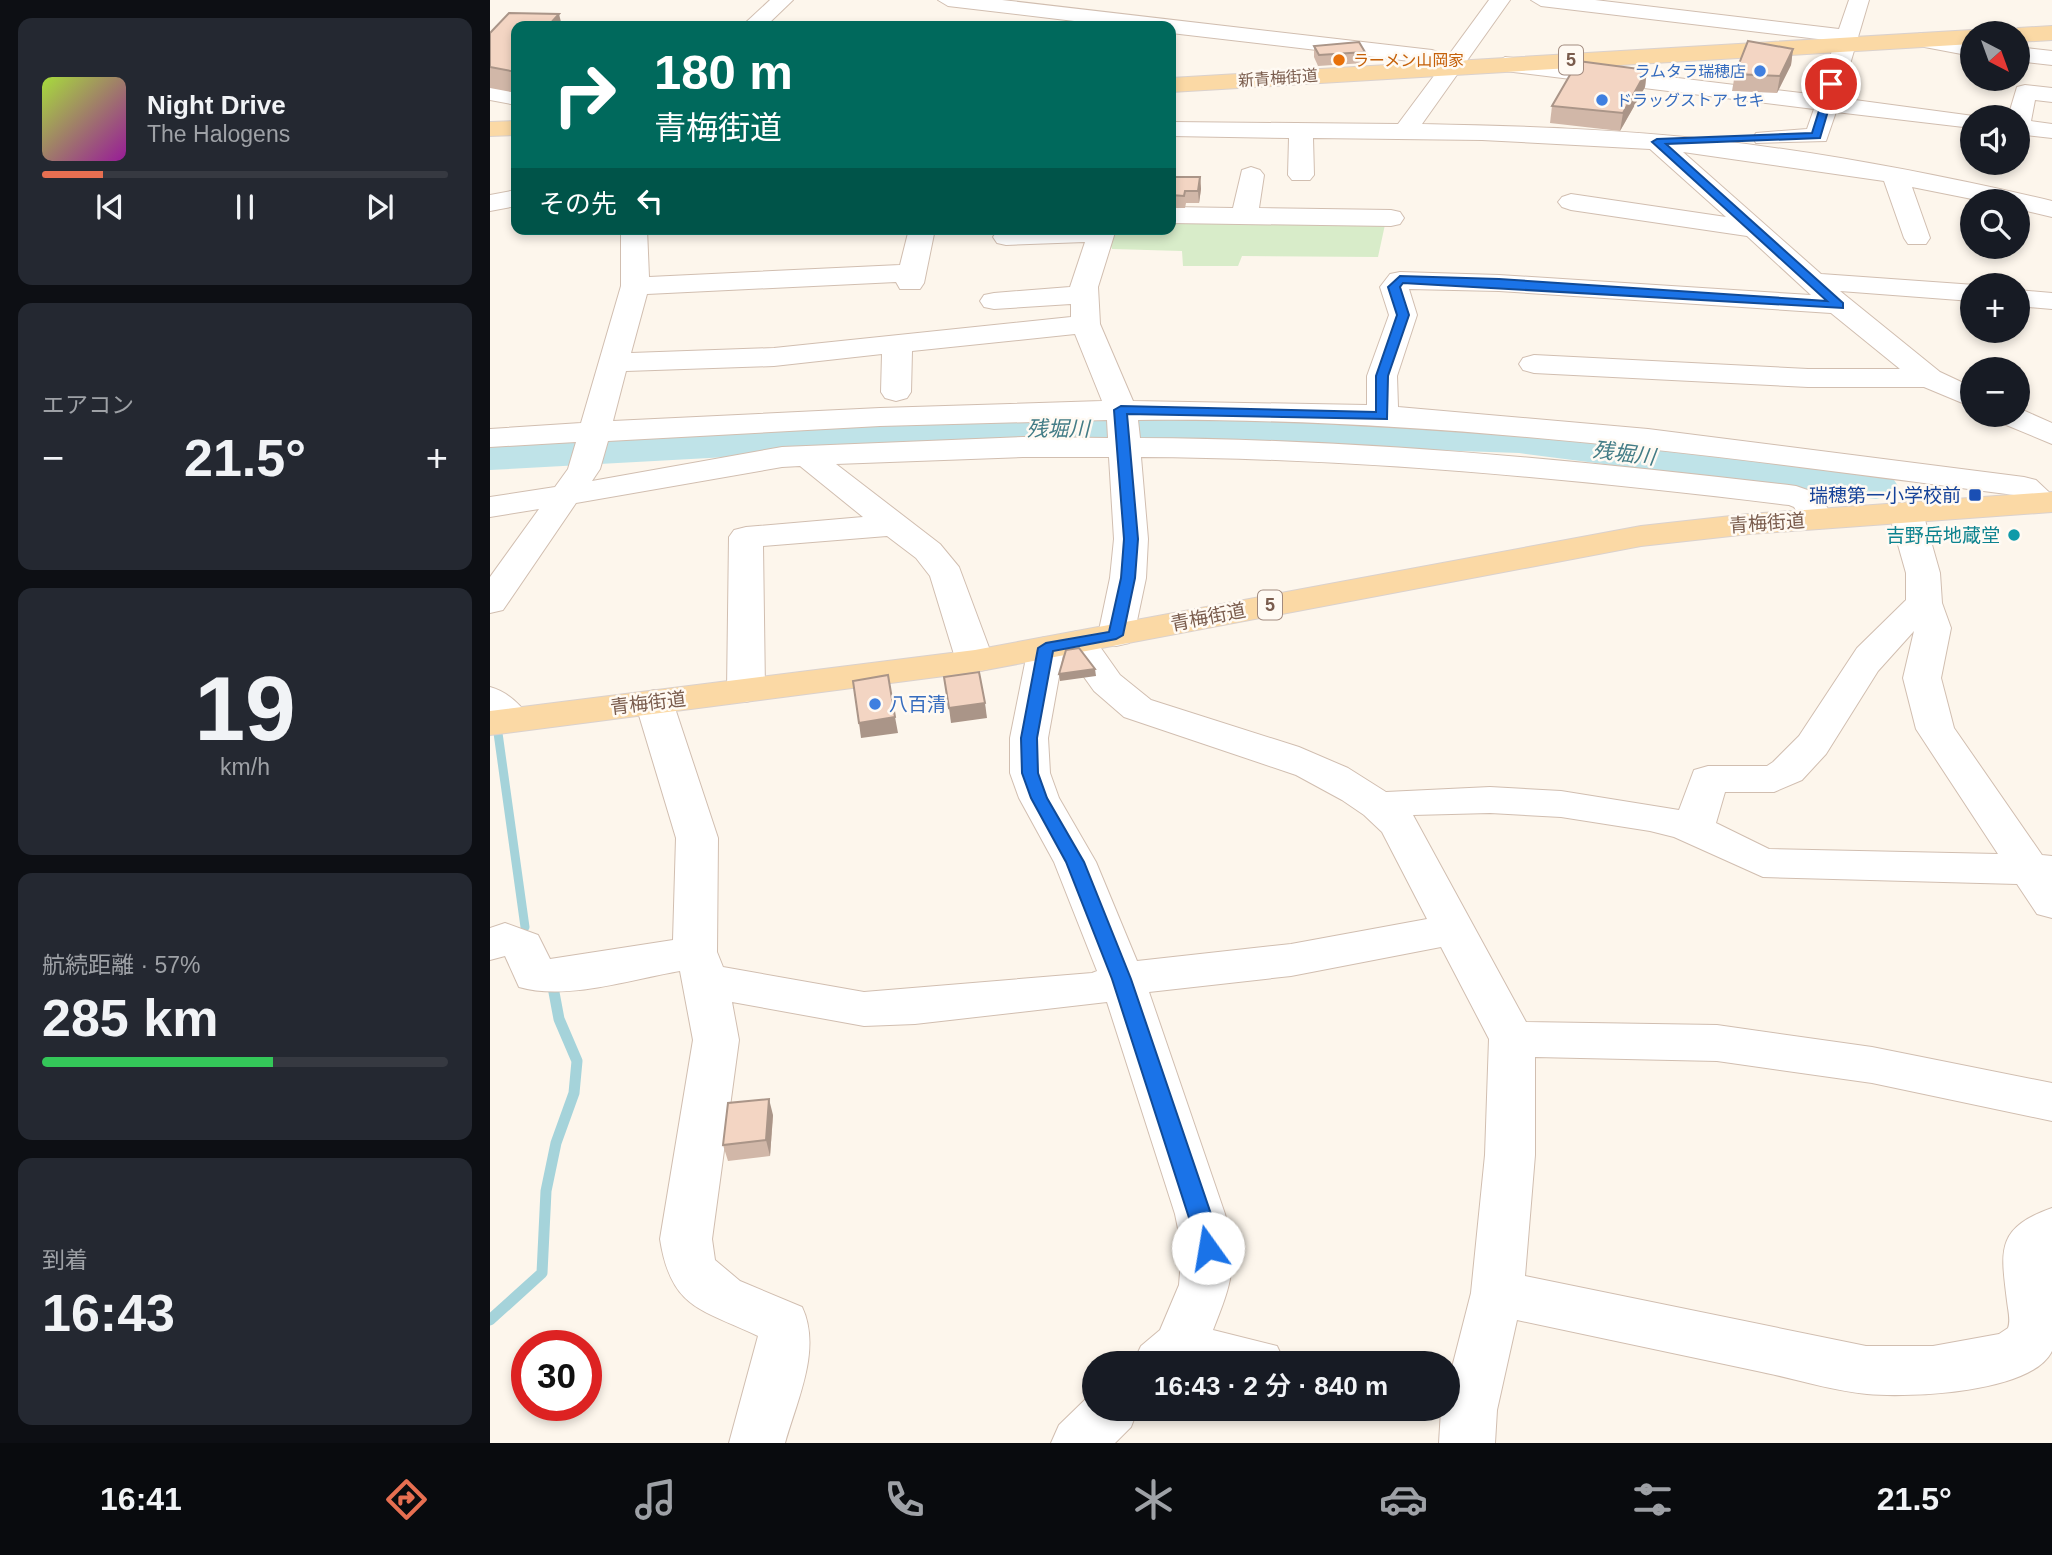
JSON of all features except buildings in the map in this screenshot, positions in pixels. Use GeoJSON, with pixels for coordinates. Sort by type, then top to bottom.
{"type":"FeatureCollection","features":[{"type":"Feature","properties":{"kind":"main road"},"geometry":{"type":"LineString","coordinates":[[2030,34],[2052,33]]}},
{"type":"Feature","properties":{"kind":"main road","name":"新青梅街道"},"geometry":{"type":"LineString","coordinates":[[1176,85],[1845,40],[1960,38]]}},
{"type":"Feature","properties":{"kind":"main road"},"geometry":{"type":"LineString","coordinates":[[490,129],[511,128]]}},
{"type":"Feature","properties":{"kind":"main road","name":"青梅街道"},"geometry":{"type":"LineString","coordinates":[[497,714],[654,702],[975,661],[1605,542],[1683,531],[2046,503]]}},
{"type":"Feature","properties":{"kind":"street"},"geometry":{"type":"LineString","coordinates":[[759,21],[783,0]]}},
{"type":"Feature","properties":{"kind":"street"},"geometry":{"type":"LineString","coordinates":[[948,0],[990,5],[1023,4],[1125,21]]}},
{"type":"Feature","properties":{"kind":"street"},"geometry":{"type":"LineString","coordinates":[[1144,21],[1148,0]]}},
{"type":"Feature","properties":{"kind":"street"},"geometry":{"type":"LineString","coordinates":[[1404,133],[1500,0]]}},
{"type":"Feature","properties":{"kind":"street"},"geometry":{"type":"LineString","coordinates":[[1541,0],[1845,40]]}},
{"type":"Feature","properties":{"kind":"street"},"geometry":{"type":"LineString","coordinates":[[1176,129],[1404,133],[1664,142],[1817,136],[1859,0]]}},
{"type":"Feature","properties":{"kind":"street"},"geometry":{"type":"LineString","coordinates":[[967,21],[990,5]]}},
{"type":"Feature","properties":{"kind":"street"},"geometry":{"type":"LineString","coordinates":[[1176,28],[1432,57],[1453,67]]}},
{"type":"Feature","properties":{"kind":"street"},"geometry":{"type":"LineString","coordinates":[[1922,40],[1960,47]]}},
{"type":"Feature","properties":{"kind":"street"},"geometry":{"type":"LineString","coordinates":[[2030,55],[2052,58]]}},
{"type":"Feature","properties":{"kind":"street"},"geometry":{"type":"LineString","coordinates":[[1505,64],[1960,120]]}},
{"type":"Feature","properties":{"kind":"street"},"geometry":{"type":"LineString","coordinates":[[2022,105],[2025,92],[2052,95]]}},
{"type":"Feature","properties":{"kind":"street"},"geometry":{"type":"LineString","coordinates":[[490,93],[511,97]]}},
{"type":"Feature","properties":{"kind":"street"},"geometry":{"type":"LineString","coordinates":[[2030,128],[2052,131]]}},
{"type":"Feature","properties":{"kind":"street"},"geometry":{"type":"LineString","coordinates":[[1301,132],[1301,175]]}},
{"type":"Feature","properties":{"kind":"street"},"geometry":{"type":"LineString","coordinates":[[1664,142],[1791,156],[1960,189]]}},
{"type":"Feature","properties":{"kind":"street"},"geometry":{"type":"LineString","coordinates":[[1664,142],[1839,305],[1929,378],[1960,392]]}},
{"type":"Feature","properties":{"kind":"street"},"geometry":{"type":"LineString","coordinates":[[1895,176],[1917,238]]}},
{"type":"Feature","properties":{"kind":"street"},"geometry":{"type":"LineString","coordinates":[[1245,215],[1256,182]]}},
{"type":"Feature","properties":{"kind":"street"},"geometry":{"type":"LineString","coordinates":[[490,203],[511,199]]}},
{"type":"Feature","properties":{"kind":"street"},"geometry":{"type":"LineString","coordinates":[[1571,202],[1758,230]]}},
{"type":"Feature","properties":{"kind":"street"},"geometry":{"type":"LineString","coordinates":[[2030,204],[2052,209]]}},
{"type":"Feature","properties":{"kind":"street"},"geometry":{"type":"LineString","coordinates":[[1176,215],[1391,218]]}},
{"type":"Feature","properties":{"kind":"street"},"geometry":{"type":"LineString","coordinates":[[490,602],[517,561],[569,494],[592,443],[635,286],[634,235]]}},
{"type":"Feature","properties":{"kind":"street"},"geometry":{"type":"LineString","coordinates":[[635,286],[911,278],[921,235]]}},
{"type":"Feature","properties":{"kind":"street"},"geometry":{"type":"LineString","coordinates":[[1006,237],[1038,235]]}},
{"type":"Feature","properties":{"kind":"street"},"geometry":{"type":"LineString","coordinates":[[1101,235],[1090,263],[1085,294],[1086,324],[1123,428],[1130,558],[1116,635]]}},
{"type":"Feature","properties":{"kind":"street"},"geometry":{"type":"LineString","coordinates":[[1383,416],[1382,376],[1403,315],[1394,287],[1400,279],[1839,305]]}},
{"type":"Feature","properties":{"kind":"street"},"geometry":{"type":"LineString","coordinates":[[1812,282],[1960,292]]}},
{"type":"Feature","properties":{"kind":"street"},"geometry":{"type":"LineString","coordinates":[[994,301],[1085,294]]}},
{"type":"Feature","properties":{"kind":"street"},"geometry":{"type":"LineString","coordinates":[[2030,299],[2052,301]]}},
{"type":"Feature","properties":{"kind":"street"},"geometry":{"type":"LineString","coordinates":[[616,362],[774,357],[1086,324]]}},
{"type":"Feature","properties":{"kind":"street"},"geometry":{"type":"LineString","coordinates":[[896,392],[897,344]]}},
{"type":"Feature","properties":{"kind":"street"},"geometry":{"type":"LineString","coordinates":[[1534,364],[1808,378],[1929,378]]}},
{"type":"Feature","properties":{"kind":"street"},"geometry":{"type":"LineString","coordinates":[[490,438],[592,443],[983,411],[1359,453],[1607,472],[1796,496],[1807,501],[1816,519]]}},
{"type":"Feature","properties":{"kind":"street"},"geometry":{"type":"LineString","coordinates":[[490,508],[688,476],[782,457],[1123,428],[1383,416],[1592,433],[2024,487],[2046,503]]}},
{"type":"Feature","properties":{"kind":"street"},"geometry":{"type":"LineString","coordinates":[[2030,425],[2052,435]]}},
{"type":"Feature","properties":{"kind":"street"},"geometry":{"type":"LineString","coordinates":[[812,456],[814,463],[928,551],[947,574],[975,661]]}},
{"type":"Feature","properties":{"kind":"street"},"geometry":{"type":"LineString","coordinates":[[1906,513],[1923,573],[1924,603],[1933,628],[1920,668],[1923,698],[1935,729],[2045,881]]}},
{"type":"Feature","properties":{"kind":"street"},"geometry":{"type":"LineString","coordinates":[[746,690],[746,537],[894,525]]}},
{"type":"Feature","properties":{"kind":"street"},"geometry":{"type":"LineString","coordinates":[[1694,830],[1708,779],[1774,779],[1783,775],[1805,754],[1863,665],[1888,634],[1924,603]]}},
{"type":"Feature","properties":{"kind":"street"},"geometry":{"type":"LineString","coordinates":[[1172,1351],[1205,1285],[1208,1248],[1200,1214],[1122,979],[1075,862],[1039,798],[1030,773],[1029,738],[1062,645],[1097,669],[1128,702],[1160,717],[1290,755],[1381,806],[1398,824],[1512,1039],[1510,1155],[1497,1293],[1461,1419]]}},
{"type":"Feature","properties":{"kind":"street"},"geometry":{"type":"LineString","coordinates":[[654,702],[697,838],[701,966],[716,1040],[686,1239],[692,1270],[706,1289],[783,1323],[785,1343],[757,1443]]}},
{"type":"Feature","properties":{"kind":"street"},"geometry":{"type":"LineString","coordinates":[[1381,806],[1411,802],[1464,801],[1561,804],[1650,817],[1694,830],[1763,863],[2045,881]]}},
{"type":"Feature","properties":{"kind":"street"},"geometry":{"type":"LineString","coordinates":[[490,944],[505,939],[523,946],[534,975],[557,976],[701,966],[843,1008],[886,1009],[1096,989],[1122,979],[1292,960],[1455,929]]}},
{"type":"Feature","properties":{"kind":"street"},"geometry":{"type":"LineString","coordinates":[[1512,1039],[1717,1043],[1872,1065],[2052,1102]]}},
{"type":"Feature","properties":{"kind":"street"},"geometry":{"type":"LineString","coordinates":[[1497,1293],[1866,1370],[1933,1370],[2012,1356],[2029,1343],[2036,1323],[2026,1251],[2052,1229]]}},
{"type":"Feature","properties":{"kind":"street"},"geometry":{"type":"LineString","coordinates":[[1079,1443],[1100,1421]]}},
{"type":"Feature","properties":{"kind":"green space"},"geometry":{"type":"Polygon","coordinates":[[[1176,217],[1386,220],[1378,257],[1242,256],[1238,266],[1183,266],[1182,251],[1112,249],[1107,235],[1176,235],[1176,217]]]}},
{"type":"Feature","properties":{"kind":"waterway","name":"残堀川"},"geometry":{"type":"LineString","coordinates":[[490,457],[1017,428],[1171,428],[1519,440],[1876,486]]}},
{"type":"Feature","properties":{"kind":"waterway"},"geometry":{"type":"LineString","coordinates":[[498,733],[525,927]]}},
{"type":"Feature","properties":{"kind":"waterway"},"geometry":{"type":"LineString","coordinates":[[490,1320],[542,1273],[546,1191],[556,1143],[574,1093],[577,1061],[559,1019],[553,987]]}},
{"type":"Feature","properties":{"kind":"place","name":"ラーメン山岡家"},"geometry":{"type":"Point","coordinates":[1339,60]}},
{"type":"Feature","properties":{"kind":"place","name":"ラムタラ瑞穂店"},"geometry":{"type":"Point","coordinates":[1760,71]}},
{"type":"Feature","properties":{"kind":"place","name":"ドラッグストア セキ"},"geometry":{"type":"Point","coordinates":[1602,100]}},
{"type":"Feature","properties":{"kind":"place","name":"瑞穂第一小学校前"},"geometry":{"type":"Point","coordinates":[1975,495]}},
{"type":"Feature","properties":{"kind":"place","name":"吉野岳地蔵堂"},"geometry":{"type":"Point","coordinates":[2014,535]}},
{"type":"Feature","properties":{"kind":"place","name":"八百清"},"geometry":{"type":"Point","coordinates":[875,704]}},
{"type":"Feature","properties":{"kind":"route"},"geometry":{"type":"LineString","coordinates":[[1208,1248],[1200,1214],[1122,979],[1075,862],[1039,798],[1030,773],[1028,757],[1029,738],[1046,648],[1116,635],[1128,578],[1131,539],[1121,410],[1273,411],[1383,416],[1382,376],[1403,315],[1394,287],[1400,279],[1839,305],[1657,142],[1817,136],[1831,84]]}}]}
